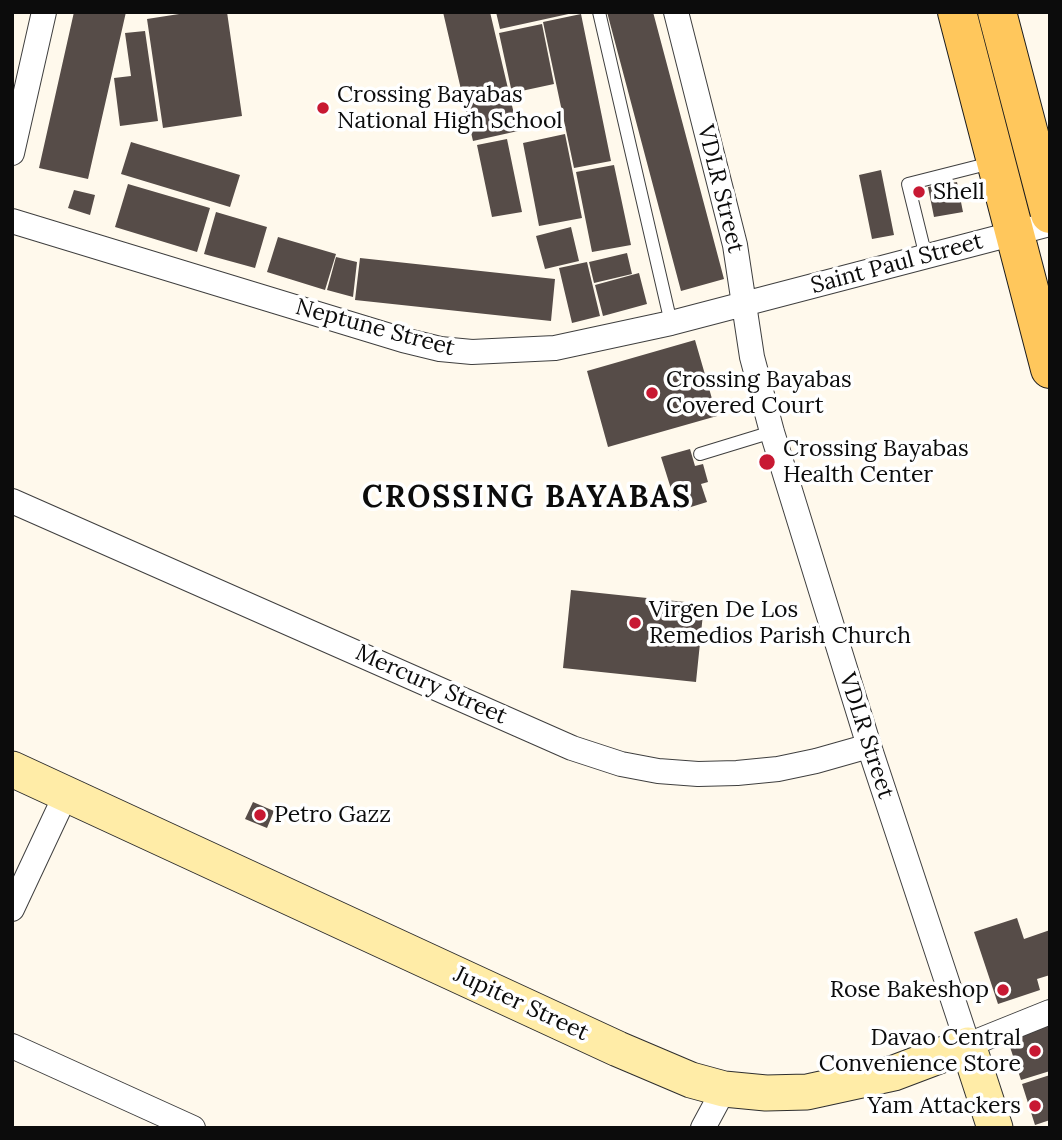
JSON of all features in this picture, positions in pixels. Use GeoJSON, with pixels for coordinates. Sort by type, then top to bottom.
{"type":"FeatureCollection","features":[{"type":"Feature","properties":{"kind":"main road"},"geometry":{"type":"LineString","coordinates":[[957,12],[996,162],[1032,229],[1050,369]]}},
{"type":"Feature","properties":{"kind":"main road"},"geometry":{"type":"LineString","coordinates":[[997,12],[1050,214]]}},
{"type":"Feature","properties":{"kind":"main road","name":"Jupiter Street"},"geometry":{"type":"LineString","coordinates":[[12,769],[657,1067],[691,1080],[724,1089],[766,1093],[807,1092],[894,1073],[968,1045]]}},
{"type":"Feature","properties":{"kind":"main road","name":"VDLR Street"},"geometry":{"type":"LineString","coordinates":[[968,1045],[995,1128]]}},
{"type":"Feature","properties":{"kind":"street"},"geometry":{"type":"LineString","coordinates":[[12,153],[44,12]]}},
{"type":"Feature","properties":{"kind":"street","name":"VDLR Street"},"geometry":{"type":"LineString","coordinates":[[676,12],[735,245],[752,356],[772,432],[869,746],[968,1045]]}},
{"type":"Feature","properties":{"kind":"street","name":"Neptune Street"},"geometry":{"type":"LineString","coordinates":[[12,221],[440,349],[472,352],[555,348],[745,305]]}},
{"type":"Feature","properties":{"kind":"street","name":"Saint Paul Street"},"geometry":{"type":"LineString","coordinates":[[745,305],[1032,229]]}},
{"type":"Feature","properties":{"kind":"street","name":"Mercury Street"},"geometry":{"type":"LineString","coordinates":[[12,501],[572,748],[621,764],[659,771],[737,773],[778,769],[869,746]]}},
{"type":"Feature","properties":{"kind":"street"},"geometry":{"type":"LineString","coordinates":[[12,909],[66,794]]}},
{"type":"Feature","properties":{"kind":"street","name":"Jupiter Street"},"geometry":{"type":"LineString","coordinates":[[968,1045],[1050,1012]]}},
{"type":"Feature","properties":{"kind":"street"},"geometry":{"type":"LineString","coordinates":[[12,1046],[193,1128]]}},
{"type":"Feature","properties":{"kind":"street"},"geometry":{"type":"LineString","coordinates":[[703,1128],[724,1089]]}},
{"type":"Feature","properties":{"kind":"lane"},"geometry":{"type":"LineString","coordinates":[[599,12],[671,323]]}},
{"type":"Feature","properties":{"kind":"lane"},"geometry":{"type":"LineString","coordinates":[[926,257],[908,184],[996,162]]}},
{"type":"Feature","properties":{"kind":"lane"},"geometry":{"type":"LineString","coordinates":[[700,454],[772,432]]}},
{"type":"Feature","properties":{"kind":"building"},"geometry":{"type":"Polygon","coordinates":[[[74,12],[126,12],[88,179],[39,168],[74,12]]]}},
{"type":"Feature","properties":{"kind":"building"},"geometry":{"type":"Polygon","coordinates":[[[192,12],[227,12],[242,116],[163,128],[147,19],[192,12]]]}},
{"type":"Feature","properties":{"kind":"building"},"geometry":{"type":"Polygon","coordinates":[[[443,12],[490,12],[518,131],[473,141],[443,12]]]}},
{"type":"Feature","properties":{"kind":"building"},"geometry":{"type":"Polygon","coordinates":[[[496,12],[573,12],[573,13],[500,29],[496,12]]]}},
{"type":"Feature","properties":{"kind":"building"},"geometry":{"type":"Polygon","coordinates":[[[607,12],[653,12],[724,279],[681,291],[607,12]]]}},
{"type":"Feature","properties":{"kind":"building"},"geometry":{"type":"Polygon","coordinates":[[[581,14],[611,161],[574,168],[543,22],[581,14]]]}},
{"type":"Feature","properties":{"kind":"building"},"geometry":{"type":"Polygon","coordinates":[[[542,24],[554,84],[512,93],[499,33],[542,24]]]}},
{"type":"Feature","properties":{"kind":"building"},"geometry":{"type":"Polygon","coordinates":[[[145,31],[158,121],[120,126],[114,78],[131,76],[125,33],[145,31]]]}},
{"type":"Feature","properties":{"kind":"building"},"geometry":{"type":"Polygon","coordinates":[[[565,134],[582,218],[539,226],[523,143],[565,134]]]}},
{"type":"Feature","properties":{"kind":"building"},"geometry":{"type":"Polygon","coordinates":[[[507,139],[522,212],[492,217],[477,145],[507,139]]]}},
{"type":"Feature","properties":{"kind":"building"},"geometry":{"type":"Polygon","coordinates":[[[131,142],[240,175],[230,207],[121,174],[131,142]]]}},
{"type":"Feature","properties":{"kind":"building"},"geometry":{"type":"Polygon","coordinates":[[[614,165],[631,245],[592,252],[576,172],[614,165]]]}},
{"type":"Feature","properties":{"kind":"building"},"geometry":{"type":"Polygon","coordinates":[[[881,170],[894,235],[872,239],[859,175],[881,170]]]}},
{"type":"Feature","properties":{"kind":"building"},"geometry":{"type":"Polygon","coordinates":[[[957,182],[963,212],[934,217],[928,187],[957,182]]]}},
{"type":"Feature","properties":{"kind":"building"},"geometry":{"type":"Polygon","coordinates":[[[128,184],[210,208],[197,252],[115,227],[128,184]]]}},
{"type":"Feature","properties":{"kind":"building"},"geometry":{"type":"Polygon","coordinates":[[[74,190],[95,195],[90,215],[68,208],[74,190]]]}},
{"type":"Feature","properties":{"kind":"building"},"geometry":{"type":"Polygon","coordinates":[[[216,212],[267,227],[255,268],[204,254],[216,212]]]}},
{"type":"Feature","properties":{"kind":"building"},"geometry":{"type":"Polygon","coordinates":[[[571,227],[579,261],[545,269],[536,236],[571,227]]]}},
{"type":"Feature","properties":{"kind":"building"},"geometry":{"type":"Polygon","coordinates":[[[278,237],[336,254],[325,290],[267,272],[278,237]]]}},
{"type":"Feature","properties":{"kind":"building"},"geometry":{"type":"Polygon","coordinates":[[[627,253],[632,274],[594,283],[589,262],[627,253]]]}},
{"type":"Feature","properties":{"kind":"building"},"geometry":{"type":"Polygon","coordinates":[[[336,257],[357,262],[353,297],[327,290],[336,257]]]}},
{"type":"Feature","properties":{"kind":"building"},"geometry":{"type":"Polygon","coordinates":[[[360,258],[555,279],[551,321],[355,300],[360,258]]]}},
{"type":"Feature","properties":{"kind":"building"},"geometry":{"type":"Polygon","coordinates":[[[587,262],[600,316],[572,323],[559,268],[587,262]]]}},
{"type":"Feature","properties":{"kind":"building"},"geometry":{"type":"Polygon","coordinates":[[[639,273],[647,304],[603,316],[595,285],[639,273]]]}},
{"type":"Feature","properties":{"kind":"building","name":"Crossing Bayabas Covered Court"},"geometry":{"type":"Polygon","coordinates":[[[695,340],[717,416],[608,447],[587,371],[695,340]]]}},
{"type":"Feature","properties":{"kind":"building"},"geometry":{"type":"Polygon","coordinates":[[[690,449],[695,466],[703,464],[708,482],[701,484],[707,502],[678,511],[661,457],[690,449]]]}},
{"type":"Feature","properties":{"kind":"building","name":"Virgen De Los Remedios Parish Church"},"geometry":{"type":"Polygon","coordinates":[[[571,590],[704,604],[696,682],[563,668],[571,590]]]}},
{"type":"Feature","properties":{"kind":"building","name":"Petro Gazz"},"geometry":{"type":"Polygon","coordinates":[[[253,802],[274,811],[267,828],[245,819],[253,802]]]}},
{"type":"Feature","properties":{"kind":"building"},"geometry":{"type":"Polygon","coordinates":[[[1017,918],[1024,939],[1050,930],[1050,975],[1037,979],[1040,990],[998,1004],[974,932],[1017,918]]]}},
{"type":"Feature","properties":{"kind":"building"},"geometry":{"type":"Polygon","coordinates":[[[1050,1021],[1050,1071],[1021,1080],[1006,1035],[1050,1021]]]}},
{"type":"Feature","properties":{"kind":"building"},"geometry":{"type":"Polygon","coordinates":[[[1050,1075],[1050,1120],[1035,1125],[1022,1084],[1050,1075]]]}},
{"type":"Feature","properties":{"kind":"place","name":"Crossing Bayabas National High School"},"geometry":{"type":"Point","coordinates":[323,108]}},
{"type":"Feature","properties":{"kind":"place","name":"Shell"},"geometry":{"type":"Point","coordinates":[919,192]}},
{"type":"Feature","properties":{"kind":"place","name":"Crossing Bayabas Covered Court"},"geometry":{"type":"Point","coordinates":[652,393]}},
{"type":"Feature","properties":{"kind":"place","name":"Crossing Bayabas Health Center"},"geometry":{"type":"Point","coordinates":[767,462]}},
{"type":"Feature","properties":{"kind":"place","name":"Virgen De Los Remedios Parish Church"},"geometry":{"type":"Point","coordinates":[635,623]}},
{"type":"Feature","properties":{"kind":"place","name":"Petro Gazz"},"geometry":{"type":"Point","coordinates":[260,815]}},
{"type":"Feature","properties":{"kind":"place","name":"Rose Bakeshop"},"geometry":{"type":"Point","coordinates":[1003,990]}},
{"type":"Feature","properties":{"kind":"place","name":"Davao Central Convenience Store"},"geometry":{"type":"Point","coordinates":[1035,1051]}},
{"type":"Feature","properties":{"kind":"place","name":"Yam Attackers"},"geometry":{"type":"Point","coordinates":[1035,1106]}},
{"type":"Feature","properties":{"kind":"district","name":"CROSSING BAYABAS"},"geometry":{"type":"Point","coordinates":[527,498]}}]}
